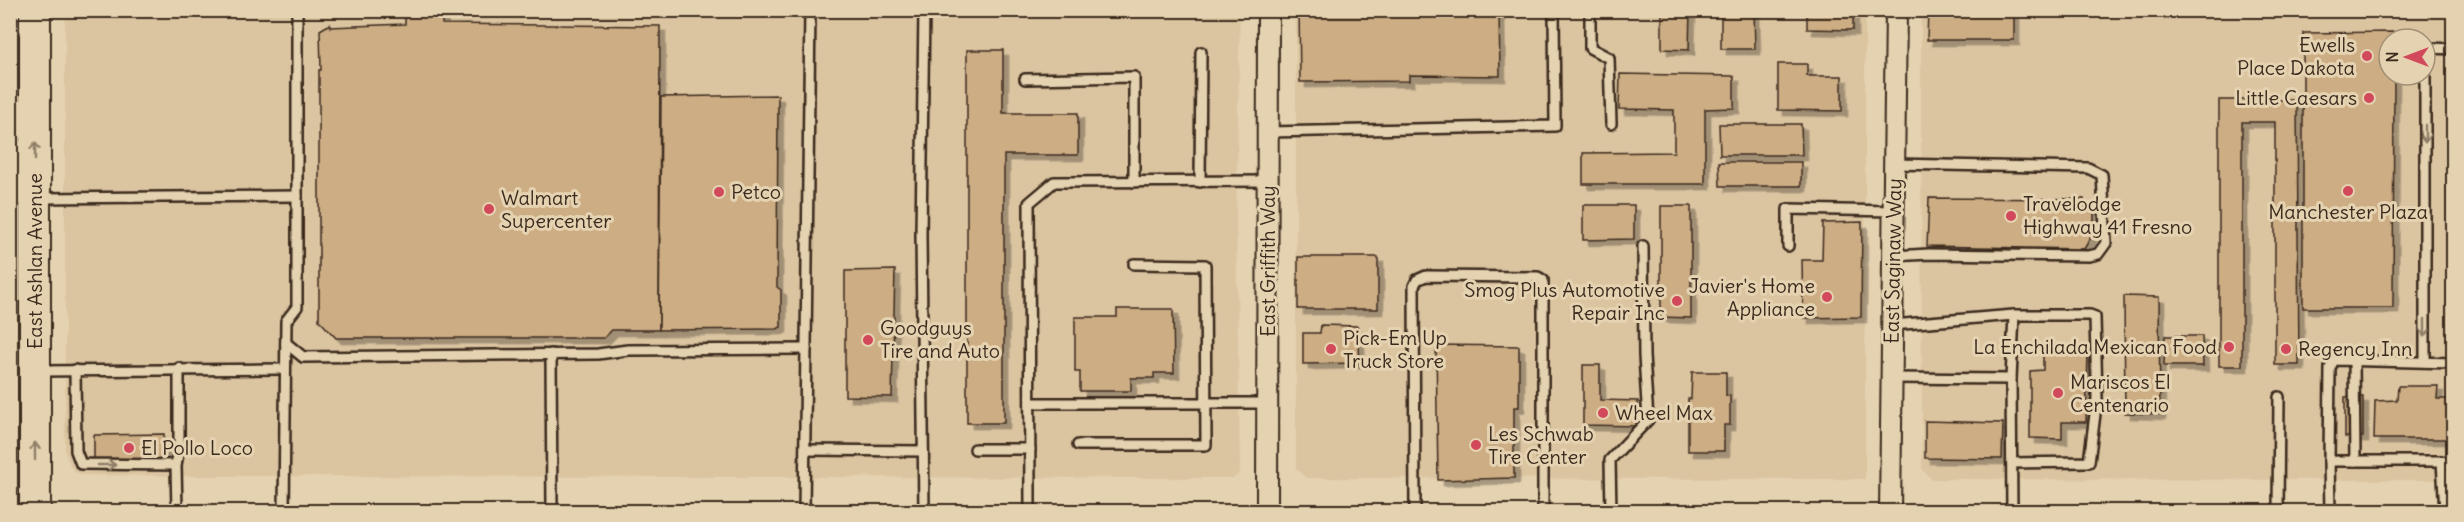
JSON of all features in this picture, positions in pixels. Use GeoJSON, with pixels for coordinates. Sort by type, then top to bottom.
{"type":"FeatureCollection","features":[{"type":"Feature","properties":{"kind":"main road","name":"East Ashlan Avenue"},"geometry":{"type":"LineString","coordinates":[[33,511],[35,12]]}},
{"type":"Feature","properties":{"kind":"main road"},"geometry":{"type":"LineString","coordinates":[[10,153],[20,188],[35,198]]}},
{"type":"Feature","properties":{"kind":"street","name":"East Griffith Way"},"geometry":{"type":"LineString","coordinates":[[1267,512],[1268,10]]}},
{"type":"Feature","properties":{"kind":"street","name":"East Saginaw Way"},"geometry":{"type":"LineString","coordinates":[[1890,512],[1896,10]]}},
{"type":"Feature","properties":{"kind":"lane"},"geometry":{"type":"LineString","coordinates":[[284,512],[286,321],[297,307],[297,10]]}},
{"type":"Feature","properties":{"kind":"lane"},"geometry":{"type":"LineString","coordinates":[[804,512],[810,10]]}},
{"type":"Feature","properties":{"kind":"lane"},"geometry":{"type":"LineString","coordinates":[[924,10],[921,234],[924,512]]}},
{"type":"Feature","properties":{"kind":"lane"},"geometry":{"type":"LineString","coordinates":[[1268,132],[1555,126],[1554,10]]}},
{"type":"Feature","properties":{"kind":"lane"},"geometry":{"type":"LineString","coordinates":[[1590,10],[1590,48],[1609,58],[1611,124]]}},
{"type":"Feature","properties":{"kind":"lane"},"geometry":{"type":"LineString","coordinates":[[2437,48],[2454,49]]}},
{"type":"Feature","properties":{"kind":"lane"},"geometry":{"type":"LineString","coordinates":[[1200,182],[1201,52]]}},
{"type":"Feature","properties":{"kind":"lane"},"geometry":{"type":"LineString","coordinates":[[1025,79],[1134,77],[1134,182]]}},
{"type":"Feature","properties":{"kind":"lane"},"geometry":{"type":"LineString","coordinates":[[2425,87],[2425,362]]}},
{"type":"Feature","properties":{"kind":"lane"},"geometry":{"type":"LineString","coordinates":[[1893,256],[2089,256],[2098,254],[2106,243],[2102,175],[2088,168],[1894,164]]}},
{"type":"Feature","properties":{"kind":"lane"},"geometry":{"type":"LineString","coordinates":[[1030,512],[1029,203],[1054,183],[1268,181]]}},
{"type":"Feature","properties":{"kind":"lane"},"geometry":{"type":"LineString","coordinates":[[35,198],[297,196]]}},
{"type":"Feature","properties":{"kind":"lane"},"geometry":{"type":"LineString","coordinates":[[1788,246],[1788,209],[1894,211]]}},
{"type":"Feature","properties":{"kind":"lane"},"geometry":{"type":"LineString","coordinates":[[1611,512],[1610,460],[1648,420],[1644,356],[1643,246]]}},
{"type":"Feature","properties":{"kind":"lane"},"geometry":{"type":"LineString","coordinates":[[1078,445],[1206,445],[1205,265],[1134,264]]}},
{"type":"Feature","properties":{"kind":"lane"},"geometry":{"type":"LineString","coordinates":[[1415,512],[1414,286],[1417,280],[1426,276],[1538,277],[1543,280],[1543,512]]}},
{"type":"Feature","properties":{"kind":"lane"},"geometry":{"type":"LineString","coordinates":[[2012,512],[2011,379],[2014,315]]}},
{"type":"Feature","properties":{"kind":"lane"},"geometry":{"type":"LineString","coordinates":[[1892,325],[2014,315],[2090,315],[2095,317],[2097,398],[2089,462],[2012,463]]}},
{"type":"Feature","properties":{"kind":"lane"},"geometry":{"type":"LineString","coordinates":[[286,343],[303,357],[598,354],[628,350],[806,349]]}},
{"type":"Feature","properties":{"kind":"lane"},"geometry":{"type":"LineString","coordinates":[[551,354],[552,512]]}},
{"type":"Feature","properties":{"kind":"lane"},"geometry":{"type":"LineString","coordinates":[[2354,360],[2355,461]]}},
{"type":"Feature","properties":{"kind":"lane"},"geometry":{"type":"LineString","coordinates":[[2330,512],[2331,362],[2354,360],[2454,363]]}},
{"type":"Feature","properties":{"kind":"lane"},"geometry":{"type":"LineString","coordinates":[[35,371],[179,368],[285,369]]}},
{"type":"Feature","properties":{"kind":"lane"},"geometry":{"type":"LineString","coordinates":[[177,512],[179,368]]}},
{"type":"Feature","properties":{"kind":"lane"},"geometry":{"type":"LineString","coordinates":[[75,370],[76,451],[81,464],[176,465]]}},
{"type":"Feature","properties":{"kind":"lane"},"geometry":{"type":"LineString","coordinates":[[1892,378],[2011,379]]}},
{"type":"Feature","properties":{"kind":"lane"},"geometry":{"type":"LineString","coordinates":[[2278,512],[2279,397]]}},
{"type":"Feature","properties":{"kind":"lane"},"geometry":{"type":"LineString","coordinates":[[1030,403],[1268,403]]}},
{"type":"Feature","properties":{"kind":"lane"},"geometry":{"type":"LineString","coordinates":[[975,449],[1030,449]]}},
{"type":"Feature","properties":{"kind":"lane"},"geometry":{"type":"LineString","coordinates":[[805,450],[923,451]]}},
{"type":"Feature","properties":{"kind":"lane"},"geometry":{"type":"LineString","coordinates":[[2329,461],[2454,461]]}},
{"type":"Feature","properties":{"kind":"lane"},"geometry":{"type":"LineString","coordinates":[[2442,461],[2445,512]]}},
{"type":"Feature","properties":{"kind":"shaded area"},"geometry":{"type":"Polygon","coordinates":[[[65,11],[1240,11],[1236,218],[1240,470],[1233,478],[207,476],[85,475],[77,473],[71,467],[65,452],[65,11]]]}},
{"type":"Feature","properties":{"kind":"shaded area"},"geometry":{"type":"Polygon","coordinates":[[[1296,11],[1865,11],[1865,479],[1306,478],[1296,468],[1296,11]]]}},
{"type":"Feature","properties":{"kind":"shaded area"},"geometry":{"type":"Polygon","coordinates":[[[1921,11],[2453,11],[2453,480],[1931,479],[1922,469],[1921,11]]]}},
{"type":"Feature","properties":{"kind":"building","name":"Walmart Supercenter"},"geometry":{"type":"Polygon","coordinates":[[[405,10],[442,10],[442,24],[660,26],[659,330],[612,330],[604,338],[336,338],[319,320],[320,30],[330,24],[330,27],[405,24],[405,10]]]}},
{"type":"Feature","properties":{"kind":"building"},"geometry":{"type":"Polygon","coordinates":[[[1299,10],[1499,10],[1500,76],[1409,75],[1409,81],[1300,82],[1299,10]]]}},
{"type":"Feature","properties":{"kind":"building"},"geometry":{"type":"Polygon","coordinates":[[[1662,10],[1690,10],[1689,50],[1662,49],[1662,10]]]}},
{"type":"Feature","properties":{"kind":"building"},"geometry":{"type":"Polygon","coordinates":[[[1721,10],[1754,10],[1755,49],[1721,49],[1721,10]]]}},
{"type":"Feature","properties":{"kind":"building"},"geometry":{"type":"Polygon","coordinates":[[[1807,10],[1853,10],[1853,30],[1807,29],[1807,10]]]}},
{"type":"Feature","properties":{"kind":"building"},"geometry":{"type":"Polygon","coordinates":[[[1928,10],[2014,10],[2014,40],[1927,40],[1928,10]]]}},
{"type":"Feature","properties":{"kind":"building","name":"Manchester Plaza"},"geometry":{"type":"Polygon","coordinates":[[[2377,32],[2377,87],[2394,87],[2393,308],[2303,308],[2303,33],[2377,32]]]}},
{"type":"Feature","properties":{"kind":"building"},"geometry":{"type":"Polygon","coordinates":[[[967,50],[1003,50],[1003,113],[1078,113],[1078,155],[1004,155],[1004,423],[967,423],[967,50]]]}},
{"type":"Feature","properties":{"kind":"building"},"geometry":{"type":"Polygon","coordinates":[[[1778,64],[1807,64],[1807,76],[1842,76],[1842,111],[1778,110],[1778,64]]]}},
{"type":"Feature","properties":{"kind":"building"},"geometry":{"type":"Polygon","coordinates":[[[1620,74],[1734,76],[1734,108],[1705,109],[1705,184],[1583,184],[1583,153],[1674,152],[1674,110],[1619,109],[1620,74]]]}},
{"type":"Feature","properties":{"kind":"building","name":"Petco"},"geometry":{"type":"Polygon","coordinates":[[[778,95],[777,287],[781,290],[781,327],[777,329],[659,330],[661,97],[778,95]]]}},
{"type":"Feature","properties":{"kind":"building"},"geometry":{"type":"Polygon","coordinates":[[[2219,100],[2297,100],[2299,365],[2275,365],[2275,122],[2242,122],[2242,366],[2219,366],[2219,100]]]}},
{"type":"Feature","properties":{"kind":"building"},"geometry":{"type":"Polygon","coordinates":[[[1719,124],[1801,124],[1802,155],[1720,155],[1719,124]]]}},
{"type":"Feature","properties":{"kind":"building"},"geometry":{"type":"Polygon","coordinates":[[[1719,162],[1801,162],[1801,186],[1720,186],[1719,162]]]}},
{"type":"Feature","properties":{"kind":"building","name":"Travelodge Highway 41 Fresno"},"geometry":{"type":"Polygon","coordinates":[[[1929,198],[2084,199],[2085,208],[2094,206],[2094,223],[2090,239],[2084,249],[1927,246],[1929,198]]]}},
{"type":"Feature","properties":{"kind":"building"},"geometry":{"type":"Polygon","coordinates":[[[1583,205],[1634,205],[1634,239],[1583,240],[1583,205]]]}},
{"type":"Feature","properties":{"kind":"building"},"geometry":{"type":"Polygon","coordinates":[[[1661,206],[1691,206],[1691,318],[1661,317],[1661,206]]]}},
{"type":"Feature","properties":{"kind":"building"},"geometry":{"type":"Polygon","coordinates":[[[1862,222],[1861,317],[1803,318],[1802,260],[1822,260],[1823,223],[1862,222]]]}},
{"type":"Feature","properties":{"kind":"building"},"geometry":{"type":"Polygon","coordinates":[[[1298,257],[1378,257],[1378,309],[1298,309],[1298,257]]]}},
{"type":"Feature","properties":{"kind":"building"},"geometry":{"type":"Polygon","coordinates":[[[895,270],[892,397],[845,396],[845,271],[895,270]]]}},
{"type":"Feature","properties":{"kind":"building"},"geometry":{"type":"Polygon","coordinates":[[[2124,296],[2159,297],[2160,414],[2125,413],[2124,296]]]}},
{"type":"Feature","properties":{"kind":"building"},"geometry":{"type":"Polygon","coordinates":[[[1117,309],[1173,309],[1174,373],[1154,373],[1154,378],[1131,378],[1131,391],[1080,391],[1080,372],[1075,372],[1075,317],[1117,317],[1117,309]]]}},
{"type":"Feature","properties":{"kind":"building"},"geometry":{"type":"Polygon","coordinates":[[[1321,325],[1358,326],[1360,363],[1303,364],[1303,333],[1320,333],[1321,325]]]}},
{"type":"Feature","properties":{"kind":"building"},"geometry":{"type":"Polygon","coordinates":[[[2165,336],[2202,336],[2203,366],[2164,366],[2165,336]]]}},
{"type":"Feature","properties":{"kind":"building","name":"Les Schwab Tire Center"},"geometry":{"type":"Polygon","coordinates":[[[1436,345],[1519,346],[1519,407],[1514,407],[1514,478],[1438,480],[1436,345]]]}},
{"type":"Feature","properties":{"kind":"building"},"geometry":{"type":"Polygon","coordinates":[[[2043,354],[2088,354],[2086,422],[2062,422],[2062,439],[2030,438],[2030,371],[2043,370],[2043,354]]]}},
{"type":"Feature","properties":{"kind":"building"},"geometry":{"type":"Polygon","coordinates":[[[1583,365],[1600,365],[1600,400],[1638,401],[1638,426],[1583,425],[1583,365]]]}},
{"type":"Feature","properties":{"kind":"building"},"geometry":{"type":"Polygon","coordinates":[[[1692,372],[1726,372],[1726,396],[1730,395],[1730,425],[1724,425],[1724,451],[1688,451],[1688,399],[1691,399],[1692,372]]]}},
{"type":"Feature","properties":{"kind":"building"},"geometry":{"type":"Polygon","coordinates":[[[2398,386],[2438,386],[2437,399],[2454,399],[2454,439],[2374,439],[2375,401],[2397,400],[2398,386]]]}},
{"type":"Feature","properties":{"kind":"building"},"geometry":{"type":"Polygon","coordinates":[[[2345,397],[2363,397],[2363,437],[2345,437],[2345,397]]]}},
{"type":"Feature","properties":{"kind":"building"},"geometry":{"type":"Polygon","coordinates":[[[1925,421],[2003,423],[2002,459],[1925,458],[1925,421]]]}},
{"type":"Feature","properties":{"kind":"building","name":"El Pollo Loco"},"geometry":{"type":"Polygon","coordinates":[[[164,434],[165,461],[94,462],[94,435],[164,434]]]}},
{"type":"Feature","properties":{"kind":"place","name":"Ewells Place Dakota"},"geometry":{"type":"Point","coordinates":[2367,56]}},
{"type":"Feature","properties":{"kind":"place","name":"Little Caesars"},"geometry":{"type":"Point","coordinates":[2369,98]}},
{"type":"Feature","properties":{"kind":"place","name":"Manchester Plaza"},"geometry":{"type":"Point","coordinates":[2348,191]}},
{"type":"Feature","properties":{"kind":"place","name":"Petco"},"geometry":{"type":"Point","coordinates":[719,192]}},
{"type":"Feature","properties":{"kind":"place","name":"Walmart Supercenter"},"geometry":{"type":"Point","coordinates":[489,209]}},
{"type":"Feature","properties":{"kind":"place","name":"Travelodge Highway 41 Fresno"},"geometry":{"type":"Point","coordinates":[2011,216]}},
{"type":"Feature","properties":{"kind":"place","name":"Javier's Home Appliance"},"geometry":{"type":"Point","coordinates":[1827,297]}},
{"type":"Feature","properties":{"kind":"place","name":"Smog Plus Automotive Repair Inc"},"geometry":{"type":"Point","coordinates":[1677,301]}},
{"type":"Feature","properties":{"kind":"place","name":"Goodguys Tire and Auto"},"geometry":{"type":"Point","coordinates":[868,340]}},
{"type":"Feature","properties":{"kind":"place","name":"La Enchilada Mexican Food"},"geometry":{"type":"Point","coordinates":[2229,347]}},
{"type":"Feature","properties":{"kind":"place","name":"Pick-Em Up Truck Store"},"geometry":{"type":"Point","coordinates":[1331,349]}},
{"type":"Feature","properties":{"kind":"place","name":"Regency Inn"},"geometry":{"type":"Point","coordinates":[2286,349]}},
{"type":"Feature","properties":{"kind":"place","name":"Mariscos El Centenario"},"geometry":{"type":"Point","coordinates":[2058,393]}},
{"type":"Feature","properties":{"kind":"place","name":"Wheel Max"},"geometry":{"type":"Point","coordinates":[1603,413]}},
{"type":"Feature","properties":{"kind":"place","name":"Les Schwab Tire Center"},"geometry":{"type":"Point","coordinates":[1476,445]}},
{"type":"Feature","properties":{"kind":"place","name":"El Pollo Loco"},"geometry":{"type":"Point","coordinates":[129,448]}}]}
